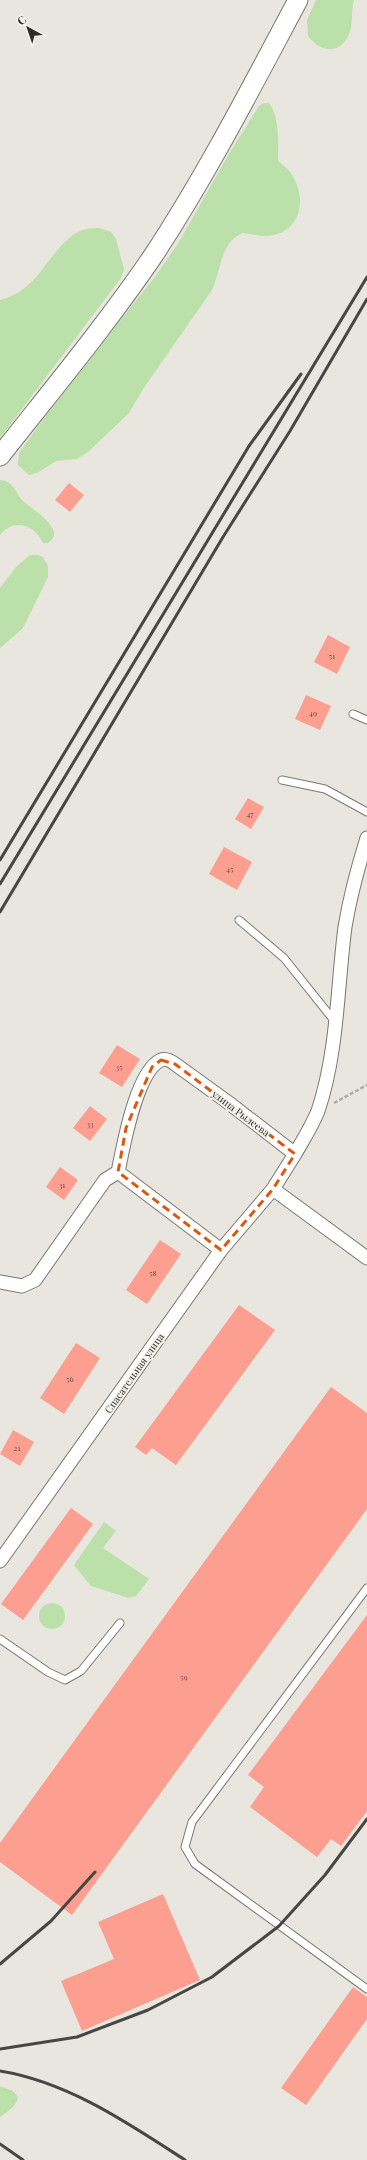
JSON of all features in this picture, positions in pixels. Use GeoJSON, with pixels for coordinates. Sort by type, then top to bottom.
{"type":"FeatureCollection","features":[{"type":"Feature","properties":{"kind":"main road"},"geometry":{"type":"LineString","coordinates":[[0,456],[109,317],[152,256],[228,130],[298,0]]}},
{"type":"Feature","properties":{"kind":"street"},"geometry":{"type":"LineString","coordinates":[[295,1154],[318,1111],[336,1023],[345,928],[350,900],[367,838]]}},
{"type":"Feature","properties":{"kind":"street","name":"улица Рылеева"},"geometry":{"type":"LineString","coordinates":[[118,1172],[126,1128],[137,1099],[152,1067],[161,1060],[167,1060],[175,1064],[229,1102],[295,1154]]}},
{"type":"Feature","properties":{"kind":"street","name":"Спасательная улица"},"geometry":{"type":"LineString","coordinates":[[0,1560],[221,1250],[273,1189],[295,1154]]}},
{"type":"Feature","properties":{"kind":"street"},"geometry":{"type":"LineString","coordinates":[[0,1282],[22,1286],[35,1280],[105,1180],[118,1172],[221,1250]]}},
{"type":"Feature","properties":{"kind":"street"},"geometry":{"type":"LineString","coordinates":[[273,1189],[367,1258]]}},
{"type":"Feature","properties":{"kind":"lane"},"geometry":{"type":"LineString","coordinates":[[353,714],[367,720]]}},
{"type":"Feature","properties":{"kind":"lane"},"geometry":{"type":"LineString","coordinates":[[282,780],[325,789],[367,812]]}},
{"type":"Feature","properties":{"kind":"lane"},"geometry":{"type":"LineString","coordinates":[[240,920],[284,958],[336,1023]]}},
{"type":"Feature","properties":{"kind":"lane"},"geometry":{"type":"LineString","coordinates":[[367,1588],[192,1822],[185,1847],[195,1864],[367,1989]]}},
{"type":"Feature","properties":{"kind":"lane"},"geometry":{"type":"LineString","coordinates":[[0,1639],[48,1672],[65,1680],[81,1671],[120,1623]]}},
{"type":"Feature","properties":{"kind":"path"},"geometry":{"type":"LineString","coordinates":[[318,1111],[367,1085]]}},
{"type":"Feature","properties":{"kind":"highlighted area"},"geometry":{"type":"Polygon","coordinates":[[[161,1060],[175,1064],[295,1154],[273,1189],[221,1250],[118,1172],[126,1128],[152,1067],[161,1060]]]}},
{"type":"Feature","properties":{"kind":"green space"},"geometry":{"type":"Polygon","coordinates":[[[316,0],[354,0],[351,28],[344,43],[339,47],[327,49],[320,47],[308,36],[307,20],[316,0]]]}},
{"type":"Feature","properties":{"kind":"green space"},"geometry":{"type":"Polygon","coordinates":[[[264,103],[269,103],[273,109],[277,123],[278,161],[290,172],[295,180],[298,190],[300,199],[296,218],[284,231],[274,235],[263,236],[243,233],[235,237],[225,250],[212,290],[143,389],[129,413],[89,451],[77,459],[56,461],[37,473],[29,475],[18,465],[19,453],[52,407],[154,278],[179,242],[230,152],[259,106],[264,103]]]}},
{"type":"Feature","properties":{"kind":"green space"},"geometry":{"type":"Polygon","coordinates":[[[100,228],[111,232],[116,239],[124,269],[121,278],[0,438],[0,300],[13,295],[24,288],[41,271],[65,241],[76,233],[87,229],[100,228]]]}},
{"type":"Feature","properties":{"kind":"green space"},"geometry":{"type":"Polygon","coordinates":[[[0,480],[7,481],[22,500],[49,523],[54,536],[48,543],[43,543],[34,531],[29,528],[17,525],[11,526],[0,535],[0,480]]]}},
{"type":"Feature","properties":{"kind":"green space"},"geometry":{"type":"Polygon","coordinates":[[[30,555],[38,555],[43,557],[48,566],[48,577],[23,628],[0,648],[0,588],[16,567],[30,555]]]}},
{"type":"Feature","properties":{"kind":"green space"},"geometry":{"type":"Polygon","coordinates":[[[104,1522],[116,1531],[103,1548],[149,1579],[136,1596],[129,1598],[91,1586],[74,1565],[104,1522]]]}},
{"type":"Feature","properties":{"kind":"green space"},"geometry":{"type":"Polygon","coordinates":[[[52,1603],[61,1607],[65,1616],[61,1625],[52,1629],[43,1625],[39,1616],[43,1607],[52,1603]]]}},
{"type":"Feature","properties":{"kind":"green space"},"geometry":{"type":"Polygon","coordinates":[[[0,2086],[13,2091],[18,2097],[14,2106],[0,2117],[0,2086]]]}},
{"type":"Feature","properties":{"kind":"building"},"geometry":{"type":"Polygon","coordinates":[[[69,483],[84,495],[70,512],[55,500],[69,483]]]}},
{"type":"Feature","properties":{"kind":"building"},"geometry":{"type":"Polygon","coordinates":[[[328,635],[350,647],[337,674],[314,662],[328,635]]]}},
{"type":"Feature","properties":{"kind":"building"},"geometry":{"type":"Polygon","coordinates":[[[306,695],[331,706],[320,730],[295,719],[306,695]]]}},
{"type":"Feature","properties":{"kind":"building"},"geometry":{"type":"Polygon","coordinates":[[[248,798],[264,807],[251,829],[235,819],[248,798]]]}},
{"type":"Feature","properties":{"kind":"building"},"geometry":{"type":"Polygon","coordinates":[[[224,847],[252,862],[237,890],[209,874],[224,847]]]}},
{"type":"Feature","properties":{"kind":"building"},"geometry":{"type":"Polygon","coordinates":[[[117,1045],[140,1059],[122,1087],[99,1073],[117,1045]]]}},
{"type":"Feature","properties":{"kind":"building"},"geometry":{"type":"Polygon","coordinates":[[[90,1106],[107,1119],[90,1141],[73,1128],[90,1106]]]}},
{"type":"Feature","properties":{"kind":"building"},"geometry":{"type":"Polygon","coordinates":[[[60,1167],[78,1180],[64,1200],[46,1187],[60,1167]]]}},
{"type":"Feature","properties":{"kind":"building"},"geometry":{"type":"Polygon","coordinates":[[[160,1240],[181,1254],[147,1304],[126,1290],[160,1240]]]}},
{"type":"Feature","properties":{"kind":"building"},"geometry":{"type":"Polygon","coordinates":[[[239,1305],[275,1330],[176,1465],[152,1448],[146,1455],[135,1447],[239,1305]]]}},
{"type":"Feature","properties":{"kind":"building"},"geometry":{"type":"Polygon","coordinates":[[[76,1343],[100,1358],[64,1414],[40,1398],[76,1343]]]}},
{"type":"Feature","properties":{"kind":"building"},"geometry":{"type":"Polygon","coordinates":[[[331,1387],[367,1413],[367,1509],[72,1915],[0,1862],[0,1843],[331,1387]]]}},
{"type":"Feature","properties":{"kind":"building"},"geometry":{"type":"Polygon","coordinates":[[[13,1430],[34,1442],[20,1466],[0,1454],[13,1430]]]}},
{"type":"Feature","properties":{"kind":"building"},"geometry":{"type":"Polygon","coordinates":[[[71,1508],[93,1524],[23,1620],[1,1604],[71,1508]]]}},
{"type":"Feature","properties":{"kind":"building"},"geometry":{"type":"Polygon","coordinates":[[[367,1615],[367,1811],[341,1846],[331,1839],[317,1857],[250,1807],[264,1787],[248,1775],[367,1615]]]}},
{"type":"Feature","properties":{"kind":"building"},"geometry":{"type":"Polygon","coordinates":[[[163,1894],[200,1980],[82,2031],[61,1981],[114,1959],[98,1922],[163,1894]]]}},
{"type":"Feature","properties":{"kind":"building"},"geometry":{"type":"Polygon","coordinates":[[[353,1987],[367,1997],[367,2019],[306,2105],[281,2088],[353,1987]]]}},
{"type":"Feature","properties":{"kind":"railway"},"geometry":{"type":"LineString","coordinates":[[0,884],[367,277]]}},
{"type":"Feature","properties":{"kind":"railway"},"geometry":{"type":"LineString","coordinates":[[0,912],[223,537],[290,431],[367,299]]}},
{"type":"Feature","properties":{"kind":"railway"},"geometry":{"type":"LineString","coordinates":[[0,860],[249,446],[301,374]]}},
{"type":"Feature","properties":{"kind":"railway"},"geometry":{"type":"LineString","coordinates":[[0,2049],[77,2037],[148,2010],[212,1977],[279,1926],[325,1875],[367,1819]]}},
{"type":"Feature","properties":{"kind":"railway"},"geometry":{"type":"LineString","coordinates":[[0,1964],[51,1921],[95,1872]]}},
{"type":"Feature","properties":{"kind":"railway"},"geometry":{"type":"LineString","coordinates":[[0,2071],[25,2076],[50,2084],[73,2094],[119,2118],[185,2160]]}},
{"type":"Feature","properties":{"kind":"railway"},"geometry":{"type":"LineString","coordinates":[[0,2144],[23,2160]]}}]}
